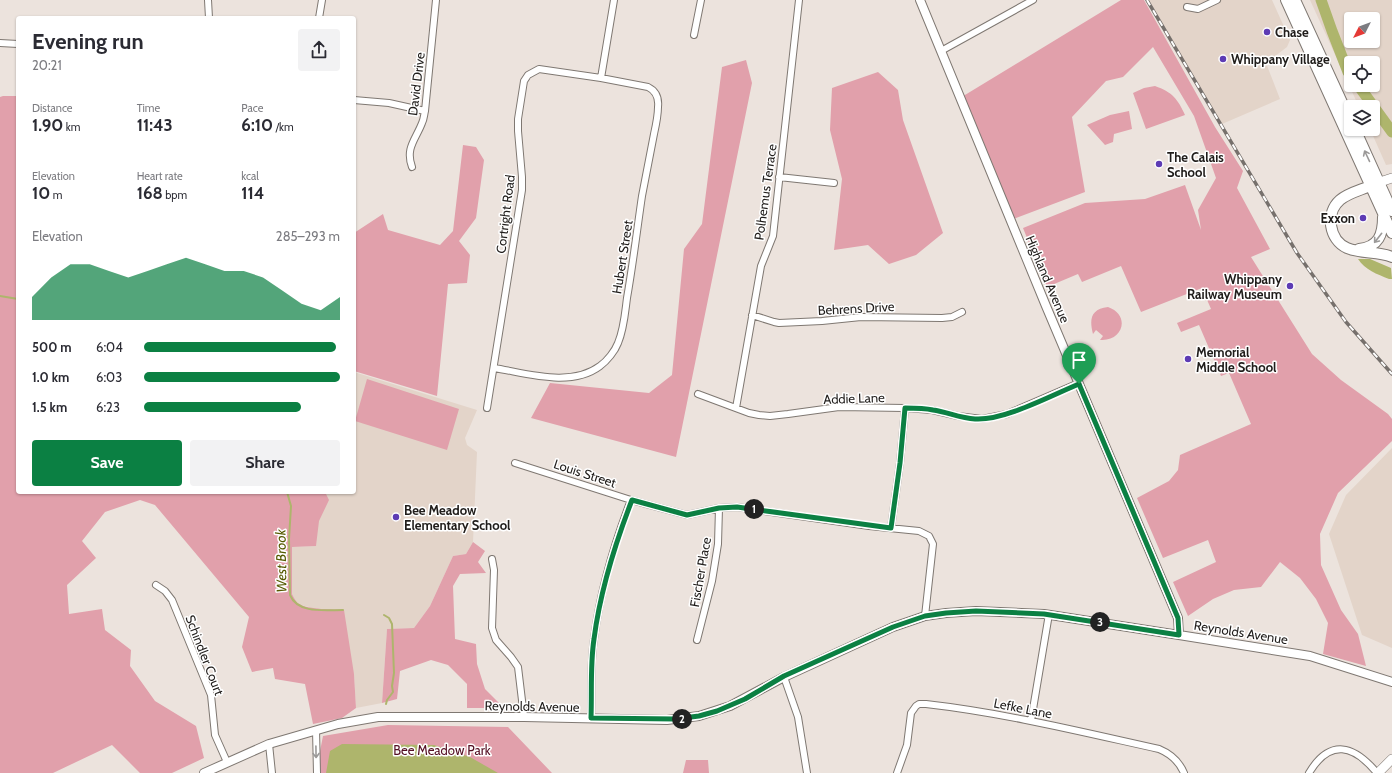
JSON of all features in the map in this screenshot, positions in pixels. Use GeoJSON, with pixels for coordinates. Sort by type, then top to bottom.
{"type":"FeatureCollection","features":[{"type":"Feature","properties":{"kind":"main road"},"geometry":{"type":"LineString","coordinates":[[1286,0],[1359,159],[1375,184]]}},
{"type":"Feature","properties":{"kind":"main road"},"geometry":{"type":"LineString","coordinates":[[1295,0],[1344,107]]}},
{"type":"Feature","properties":{"kind":"main road"},"geometry":{"type":"LineString","coordinates":[[1357,136],[1387,212],[1392,233]]}},
{"type":"Feature","properties":{"kind":"main road"},"geometry":{"type":"LineString","coordinates":[[1392,178],[1343,198],[1337,203],[1333,210],[1331,222],[1335,238],[1342,245],[1355,250],[1386,254],[1392,257]]}},
{"type":"Feature","properties":{"kind":"main road"},"geometry":{"type":"LineString","coordinates":[[1355,250],[1364,249],[1378,240],[1383,229],[1387,212]]}},
{"type":"Feature","properties":{"kind":"main road"},"geometry":{"type":"LineString","coordinates":[[1378,773],[1392,759]]}},
{"type":"Feature","properties":{"kind":"street"},"geometry":{"type":"LineString","coordinates":[[208,0],[209,16]]}},
{"type":"Feature","properties":{"kind":"street"},"geometry":{"type":"LineString","coordinates":[[319,16],[322,0]]}},
{"type":"Feature","properties":{"kind":"street","name":"David Drive"},"geometry":{"type":"LineString","coordinates":[[412,167],[409,159],[409,152],[422,123],[425,111],[436,0]]}},
{"type":"Feature","properties":{"kind":"street"},"geometry":{"type":"LineString","coordinates":[[601,78],[614,0]]}},
{"type":"Feature","properties":{"kind":"street"},"geometry":{"type":"LineString","coordinates":[[694,35],[701,0]]}},
{"type":"Feature","properties":{"kind":"street","name":"Polhemus Terrace"},"geometry":{"type":"LineString","coordinates":[[736,408],[761,266],[773,236],[799,0]]}},
{"type":"Feature","properties":{"kind":"street","name":"Highland Avenue"},"geometry":{"type":"LineString","coordinates":[[920,0],[1079,384],[1178,618],[1179,635]]}},
{"type":"Feature","properties":{"kind":"street"},"geometry":{"type":"LineString","coordinates":[[941,51],[1033,0]]}},
{"type":"Feature","properties":{"kind":"street"},"geometry":{"type":"LineString","coordinates":[[1187,8],[1198,9],[1218,0]]}},
{"type":"Feature","properties":{"kind":"street"},"geometry":{"type":"LineString","coordinates":[[0,43],[16,44]]}},
{"type":"Feature","properties":{"kind":"street","name":"Cortright Road"},"geometry":{"type":"LineString","coordinates":[[487,408],[522,190],[518,118],[524,82],[528,75],[539,69],[601,78]]}},
{"type":"Feature","properties":{"kind":"street","name":"Hubert Street"},"geometry":{"type":"LineString","coordinates":[[494,368],[546,377],[562,378],[578,376],[600,366],[618,344],[623,329],[633,270],[642,196],[658,107],[656,95],[648,86],[601,78]]}},
{"type":"Feature","properties":{"kind":"street"},"geometry":{"type":"LineString","coordinates":[[356,100],[389,103],[425,111]]}},
{"type":"Feature","properties":{"kind":"street"},"geometry":{"type":"LineString","coordinates":[[779,177],[834,183]]}},
{"type":"Feature","properties":{"kind":"street","name":"Behrens Drive"},"geometry":{"type":"LineString","coordinates":[[752,315],[779,323],[861,317],[942,318],[952,317],[962,312]]}},
{"type":"Feature","properties":{"kind":"street","name":"Addie Lane"},"geometry":{"type":"LineString","coordinates":[[698,394],[749,413],[770,416],[839,408],[905,408],[932,410],[974,419],[992,418],[1006,414],[1079,384]]}},
{"type":"Feature","properties":{"kind":"street"},"geometry":{"type":"LineString","coordinates":[[891,528],[900,463],[905,408]]}},
{"type":"Feature","properties":{"kind":"street","name":"Louis Street"},"geometry":{"type":"LineString","coordinates":[[515,463],[632,500],[687,515],[719,508],[737,507],[919,531],[927,534],[932,540],[931,564],[925,616]]}},
{"type":"Feature","properties":{"kind":"street"},"geometry":{"type":"LineString","coordinates":[[591,718],[594,640],[598,614],[606,580],[632,500]]}},
{"type":"Feature","properties":{"kind":"street","name":"Fischer Place"},"geometry":{"type":"LineString","coordinates":[[697,640],[712,581],[718,544],[719,508]]}},
{"type":"Feature","properties":{"kind":"street"},"geometry":{"type":"LineString","coordinates":[[492,559],[494,570],[492,628],[496,640],[518,667],[524,717]]}},
{"type":"Feature","properties":{"kind":"street","name":"Schindler Court"},"geometry":{"type":"LineString","coordinates":[[156,585],[165,591],[172,600],[209,687],[213,703],[213,724],[215,735],[227,762]]}},
{"type":"Feature","properties":{"kind":"street","name":"Reynolds Avenue"},"geometry":{"type":"LineString","coordinates":[[204,773],[269,744],[355,720],[378,717],[524,717],[667,720],[699,716],[730,706],[784,676],[893,627],[925,616],[946,613],[976,611],[1049,614],[1310,656],[1392,682]]}},
{"type":"Feature","properties":{"kind":"street"},"geometry":{"type":"LineString","coordinates":[[1031,721],[1049,614]]}},
{"type":"Feature","properties":{"kind":"street"},"geometry":{"type":"LineString","coordinates":[[784,676],[798,718],[807,773]]}},
{"type":"Feature","properties":{"kind":"street","name":"Lefke Lane"},"geometry":{"type":"LineString","coordinates":[[896,773],[907,745],[911,713],[919,704],[971,709],[1159,749],[1173,757],[1179,763],[1184,773]]}},
{"type":"Feature","properties":{"kind":"street"},"geometry":{"type":"LineString","coordinates":[[316,730],[317,773]]}},
{"type":"Feature","properties":{"kind":"street"},"geometry":{"type":"LineString","coordinates":[[269,744],[272,773]]}},
{"type":"Feature","properties":{"kind":"street"},"geometry":{"type":"LineString","coordinates":[[1309,773],[1315,763],[1323,755],[1331,751],[1339,750],[1351,751],[1358,754],[1378,773]]}},
{"type":"Feature","properties":{"kind":"shaded area"},"geometry":{"type":"Polygon","coordinates":[[[1148,0],[1272,0],[1290,40],[1287,47],[1266,63],[1280,99],[1222,124],[1148,0]]]}},
{"type":"Feature","properties":{"kind":"shaded area"},"geometry":{"type":"Polygon","coordinates":[[[1310,0],[1392,0],[1392,164],[1386,165],[1373,136],[1380,136],[1380,100],[1356,100],[1352,92],[1380,92],[1380,56],[1344,56],[1344,74],[1310,0]]]}},
{"type":"Feature","properties":{"kind":"shaded area"},"geometry":{"type":"Polygon","coordinates":[[[1358,259],[1370,259],[1391,268],[1392,279],[1372,271],[1364,266],[1358,259]]]}},
{"type":"Feature","properties":{"kind":"shaded area","name":"Bee Meadow Elementary School"},"geometry":{"type":"Polygon","coordinates":[[[356,373],[477,410],[465,438],[467,445],[477,452],[473,542],[466,554],[453,556],[430,606],[414,628],[387,629],[382,703],[356,708],[354,674],[309,607],[300,605],[292,594],[292,547],[316,546],[318,494],[356,494],[356,373]]]}},
{"type":"Feature","properties":{"kind":"shaded area"},"geometry":{"type":"Polygon","coordinates":[[[1392,448],[1392,648],[1362,635],[1329,534],[1346,495],[1392,448]]]}},
{"type":"Feature","properties":{"kind":"shaded area"},"geometry":{"type":"Polygon","coordinates":[[[342,744],[434,745],[470,757],[498,773],[326,773],[330,751],[342,744]]]}},
{"type":"Feature","properties":{"kind":"green space"},"geometry":{"type":"Polygon","coordinates":[[[1121,0],[1144,0],[1215,127],[1243,171],[1237,188],[1270,249],[1251,257],[1312,354],[1341,380],[1388,414],[1392,419],[1392,441],[1338,493],[1320,534],[1321,565],[1341,610],[1358,634],[1366,666],[1323,654],[1328,623],[1316,599],[1300,578],[1280,562],[1261,587],[1234,590],[1213,599],[1188,616],[1173,582],[1216,562],[1208,540],[1163,558],[1137,498],[1169,481],[1178,470],[1180,455],[1251,424],[1229,373],[1221,376],[1199,325],[1181,332],[1177,323],[1211,309],[1202,288],[1141,312],[1121,266],[1082,282],[1078,274],[1047,287],[1023,228],[1085,203],[1145,199],[1185,185],[1201,230],[1198,210],[1216,178],[1194,116],[1153,47],[1123,77],[1106,81],[1072,117],[1085,192],[1011,220],[960,98],[1121,0]]]}},
{"type":"Feature","properties":{"kind":"green space"},"geometry":{"type":"Polygon","coordinates":[[[746,60],[752,83],[676,457],[531,418],[550,383],[649,393],[672,375],[684,249],[702,224],[722,67],[746,60]]]}},
{"type":"Feature","properties":{"kind":"green space"},"geometry":{"type":"Polygon","coordinates":[[[878,72],[898,90],[903,120],[943,233],[916,255],[889,264],[868,245],[834,250],[842,179],[830,130],[832,88],[878,72]]]}},
{"type":"Feature","properties":{"kind":"green space"},"geometry":{"type":"Polygon","coordinates":[[[1155,86],[1174,97],[1185,115],[1146,129],[1133,93],[1144,88],[1155,86]]]}},
{"type":"Feature","properties":{"kind":"green space"},"geometry":{"type":"Polygon","coordinates":[[[16,96],[16,494],[326,494],[329,500],[319,521],[316,546],[292,547],[292,594],[297,602],[303,606],[344,610],[354,674],[356,708],[342,718],[313,724],[305,684],[275,679],[273,668],[252,672],[242,647],[249,617],[155,505],[140,500],[105,512],[82,541],[96,558],[67,585],[69,614],[102,609],[105,630],[131,650],[130,666],[155,701],[196,726],[204,758],[172,773],[140,773],[112,745],[53,773],[0,773],[0,97],[16,96]]]}},
{"type":"Feature","properties":{"kind":"green space"},"geometry":{"type":"Polygon","coordinates":[[[1129,111],[1132,129],[1114,134],[1113,142],[1105,145],[1087,125],[1110,115],[1129,111]]]}},
{"type":"Feature","properties":{"kind":"green space"},"geometry":{"type":"Polygon","coordinates":[[[463,145],[476,147],[484,160],[476,218],[459,241],[470,255],[467,283],[448,284],[437,396],[356,372],[356,232],[383,214],[388,230],[440,245],[453,231],[463,145]]]}},
{"type":"Feature","properties":{"kind":"green space"},"geometry":{"type":"Polygon","coordinates":[[[1108,307],[1120,316],[1122,321],[1121,327],[1119,333],[1114,337],[1100,340],[1103,336],[1096,330],[1093,334],[1091,324],[1092,319],[1095,312],[1102,308],[1108,307]]]}},
{"type":"Feature","properties":{"kind":"green space"},"geometry":{"type":"Polygon","coordinates":[[[367,379],[459,409],[447,450],[356,421],[367,379]]]}},
{"type":"Feature","properties":{"kind":"green space"},"geometry":{"type":"Polygon","coordinates":[[[473,542],[485,551],[478,562],[486,573],[460,574],[453,586],[455,639],[476,644],[477,664],[485,689],[504,708],[467,708],[467,684],[448,665],[431,660],[400,671],[397,699],[382,703],[387,629],[414,628],[430,606],[453,556],[466,554],[473,542]]]}},
{"type":"Feature","properties":{"kind":"green space","name":"Bee Meadow Park"},"geometry":{"type":"Polygon","coordinates":[[[388,725],[508,727],[552,773],[321,773],[319,756],[323,736],[388,725]]]}},
{"type":"Feature","properties":{"kind":"green space"},"geometry":{"type":"Polygon","coordinates":[[[686,760],[708,760],[709,773],[683,773],[686,760]]]}},
{"type":"Feature","properties":{"kind":"waterway"},"geometry":{"type":"LineString","coordinates":[[1321,0],[1344,62]]}},
{"type":"Feature","properties":{"kind":"waterway"},"geometry":{"type":"LineString","coordinates":[[1363,92],[1392,132]]}},
{"type":"Feature","properties":{"kind":"waterway","name":"West Brook"},"geometry":{"type":"LineString","coordinates":[[0,296],[16,299]]}},
{"type":"Feature","properties":{"kind":"waterway","name":"West Brook"},"geometry":{"type":"LineString","coordinates":[[288,494],[291,506],[289,539],[290,595],[299,605],[313,610],[343,610]]}},
{"type":"Feature","properties":{"kind":"waterway","name":"West Brook"},"geometry":{"type":"LineString","coordinates":[[384,615],[389,618],[392,624],[394,673],[392,686],[393,692],[386,704]]}},
{"type":"Feature","properties":{"kind":"railway"},"geometry":{"type":"LineString","coordinates":[[1147,0],[1297,253],[1346,322],[1392,374]]}},
{"type":"Feature","properties":{"kind":"place","name":"Chase"},"geometry":{"type":"Point","coordinates":[1267,32]}},
{"type":"Feature","properties":{"kind":"place","name":"Whippany Village"},"geometry":{"type":"Point","coordinates":[1223,59]}},
{"type":"Feature","properties":{"kind":"place","name":"The Calais School"},"geometry":{"type":"Point","coordinates":[1159,164]}},
{"type":"Feature","properties":{"kind":"place","name":"Exxon"},"geometry":{"type":"Point","coordinates":[1363,218]}},
{"type":"Feature","properties":{"kind":"place","name":"Whippany Railway Museum"},"geometry":{"type":"Point","coordinates":[1290,286]}},
{"type":"Feature","properties":{"kind":"place","name":"Memorial Middle School"},"geometry":{"type":"Point","coordinates":[1188,359]}},
{"type":"Feature","properties":{"kind":"place","name":"Bee Meadow Elementary School"},"geometry":{"type":"Point","coordinates":[396,517]}},
{"type":"Feature","properties":{"kind":"route"},"geometry":{"type":"LineString","coordinates":[[1079,384],[1178,618],[1179,635],[1044,614],[976,611],[946,613],[925,616],[893,627],[784,676],[745,699],[717,711],[683,719],[650,720],[591,718],[592,668],[598,614],[606,580],[632,500],[687,515],[723,507],[737,507],[891,528],[900,463],[905,408],[932,410],[974,419],[992,418],[1006,414],[1079,384]]}}]}
